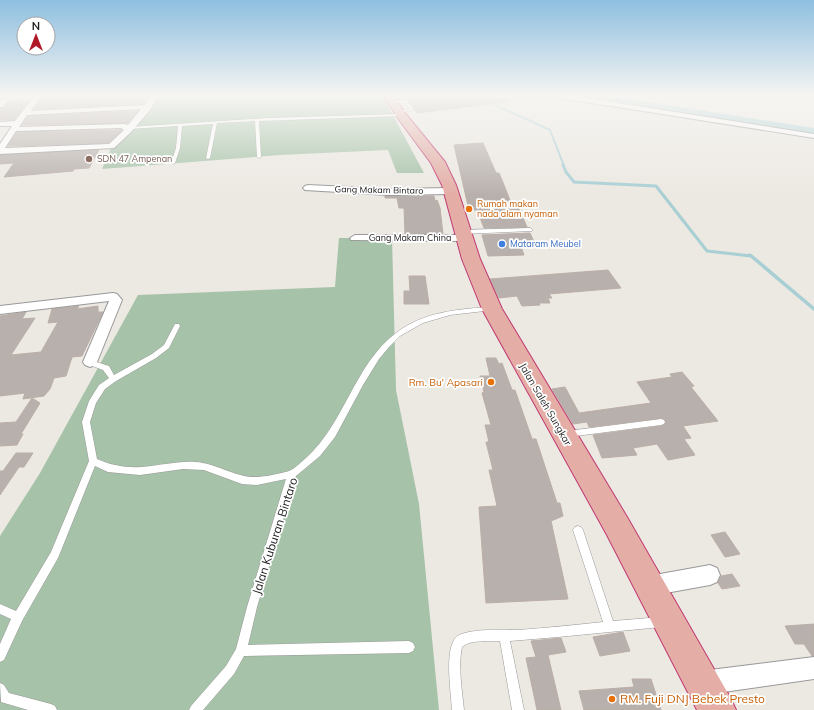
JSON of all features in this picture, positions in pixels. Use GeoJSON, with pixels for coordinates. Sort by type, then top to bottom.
{"type":"FeatureCollection","features":[{"type":"Feature","properties":{"kind":"highway","name":"Jalan Saleh Sungkar"},"geometry":{"type":"LineString","coordinates":[[416,128],[438,162],[450,191],[471,259],[492,309],[563,435],[617,526],[717,710]]}},
{"type":"Feature","properties":{"kind":"street"},"geometry":{"type":"LineString","coordinates":[[0,151],[14,128]]}},
{"type":"Feature","properties":{"kind":"street"},"geometry":{"type":"LineString","coordinates":[[0,151],[105,148],[114,145],[129,128]]}},
{"type":"Feature","properties":{"kind":"street"},"geometry":{"type":"LineString","coordinates":[[764,128],[814,136]]}},
{"type":"Feature","properties":{"kind":"street","name":"Gang Makam Bintaro"},"geometry":{"type":"LineString","coordinates":[[308,188],[389,192],[450,191]]}},
{"type":"Feature","properties":{"kind":"street","name":"Gang Makam China"},"geometry":{"type":"LineString","coordinates":[[355,238],[464,235]]}},
{"type":"Feature","properties":{"kind":"street"},"geometry":{"type":"LineString","coordinates":[[0,310],[113,298],[116,300],[90,362]]}},
{"type":"Feature","properties":{"kind":"street"},"geometry":{"type":"LineString","coordinates":[[649,586],[710,575]]}},
{"type":"Feature","properties":{"kind":"street"},"geometry":{"type":"LineString","coordinates":[[702,683],[814,668]]}},
{"type":"Feature","properties":{"kind":"lane"},"geometry":{"type":"LineString","coordinates":[[173,163],[178,148],[180,128]]}},
{"type":"Feature","properties":{"kind":"lane"},"geometry":{"type":"LineString","coordinates":[[208,158],[214,128]]}},
{"type":"Feature","properties":{"kind":"lane"},"geometry":{"type":"LineString","coordinates":[[257,128],[259,157]]}},
{"type":"Feature","properties":{"kind":"lane"},"geometry":{"type":"LineString","coordinates":[[464,235],[530,230]]}},
{"type":"Feature","properties":{"kind":"lane","name":"Jalan Kuburan Bintaro"},"geometry":{"type":"LineString","coordinates":[[195,710],[230,670],[241,651],[252,607],[292,474],[317,453],[335,429],[376,358],[385,346],[396,336],[413,325],[444,314],[492,309]]}},
{"type":"Feature","properties":{"kind":"lane"},"geometry":{"type":"LineString","coordinates":[[0,656],[18,617],[55,555],[93,461],[86,422],[92,403],[102,387],[113,379],[154,356],[167,346],[176,326]]}},
{"type":"Feature","properties":{"kind":"lane"},"geometry":{"type":"LineString","coordinates":[[90,362],[106,368],[113,379]]}},
{"type":"Feature","properties":{"kind":"lane"},"geometry":{"type":"LineString","coordinates":[[563,435],[661,422]]}},
{"type":"Feature","properties":{"kind":"lane"},"geometry":{"type":"LineString","coordinates":[[93,461],[108,468],[140,471],[183,465],[204,466],[242,480],[257,481],[292,474]]}},
{"type":"Feature","properties":{"kind":"lane"},"geometry":{"type":"LineString","coordinates":[[578,530],[610,627]]}},
{"type":"Feature","properties":{"kind":"lane"},"geometry":{"type":"LineString","coordinates":[[0,609],[18,617]]}},
{"type":"Feature","properties":{"kind":"lane"},"geometry":{"type":"LineString","coordinates":[[458,710],[456,670],[457,646],[460,641],[468,638],[668,621]]}},
{"type":"Feature","properties":{"kind":"lane"},"geometry":{"type":"LineString","coordinates":[[504,636],[518,710]]}},
{"type":"Feature","properties":{"kind":"lane"},"geometry":{"type":"LineString","coordinates":[[241,651],[409,648]]}},
{"type":"Feature","properties":{"kind":"lane"},"geometry":{"type":"LineString","coordinates":[[0,688],[5,698],[51,710]]}},
{"type":"Feature","properties":{"kind":"green space"},"geometry":{"type":"Polygon","coordinates":[[[132,128],[400,128],[424,173],[397,173],[388,150],[280,155],[102,169],[111,148],[124,138],[132,128]]]}},
{"type":"Feature","properties":{"kind":"green space"},"geometry":{"type":"Polygon","coordinates":[[[339,238],[392,238],[396,390],[419,504],[439,710],[0,710],[0,536],[40,473],[138,295],[335,287],[339,238]]]}},
{"type":"Feature","properties":{"kind":"building"},"geometry":{"type":"Polygon","coordinates":[[[122,130],[108,143],[8,146],[17,132],[122,130]]]}},
{"type":"Feature","properties":{"kind":"building"},"geometry":{"type":"Polygon","coordinates":[[[483,143],[496,173],[499,173],[511,203],[516,202],[527,227],[484,228],[477,210],[469,210],[454,145],[483,143]]]}},
{"type":"Feature","properties":{"kind":"building"},"geometry":{"type":"Polygon","coordinates":[[[99,150],[89,168],[74,169],[73,171],[4,177],[14,163],[0,164],[0,155],[99,150]]]}},
{"type":"Feature","properties":{"kind":"building"},"geometry":{"type":"Polygon","coordinates":[[[385,196],[434,196],[435,201],[437,200],[440,208],[443,234],[405,234],[404,208],[399,208],[397,198],[385,198],[385,196]]]}},
{"type":"Feature","properties":{"kind":"building","name":"Mataram Meubel"},"geometry":{"type":"Polygon","coordinates":[[[530,233],[535,244],[520,244],[524,255],[488,256],[482,235],[530,233]]]}},
{"type":"Feature","properties":{"kind":"building"},"geometry":{"type":"Polygon","coordinates":[[[608,270],[621,288],[549,294],[552,298],[548,298],[550,303],[539,303],[540,305],[522,306],[517,296],[499,298],[490,279],[608,270]]]}},
{"type":"Feature","properties":{"kind":"building"},"geometry":{"type":"Polygon","coordinates":[[[409,276],[425,276],[429,304],[404,304],[404,291],[410,291],[409,276]]]}},
{"type":"Feature","properties":{"kind":"building"},"geometry":{"type":"Polygon","coordinates":[[[79,306],[77,309],[98,306],[98,312],[103,312],[82,356],[72,357],[66,376],[54,378],[50,389],[44,396],[23,399],[25,393],[0,396],[0,316],[26,312],[22,319],[35,318],[11,355],[41,352],[58,322],[48,323],[52,309],[79,306]]]}},
{"type":"Feature","properties":{"kind":"building"},"geometry":{"type":"Polygon","coordinates":[[[486,358],[496,358],[499,364],[502,363],[512,390],[515,390],[532,439],[536,439],[557,503],[560,503],[563,516],[551,521],[568,599],[486,603],[479,507],[497,506],[489,470],[493,470],[486,442],[489,442],[485,425],[491,425],[482,393],[484,392],[480,376],[490,376],[486,358]]]}},
{"type":"Feature","properties":{"kind":"building"},"geometry":{"type":"Polygon","coordinates":[[[682,372],[694,386],[691,387],[718,421],[683,426],[691,438],[684,439],[695,455],[668,460],[657,444],[633,448],[637,455],[602,458],[593,435],[661,426],[666,423],[664,419],[661,418],[589,427],[587,422],[573,424],[552,389],[565,387],[579,413],[651,403],[637,382],[672,377],[670,374],[682,372]]]}},
{"type":"Feature","properties":{"kind":"building"},"geometry":{"type":"Polygon","coordinates":[[[32,398],[40,403],[21,434],[23,434],[17,445],[0,446],[0,423],[16,422],[32,398]]]}},
{"type":"Feature","properties":{"kind":"building"},"geometry":{"type":"Polygon","coordinates":[[[16,453],[33,453],[24,467],[19,467],[0,495],[0,471],[3,471],[16,453]]]}},
{"type":"Feature","properties":{"kind":"building"},"geometry":{"type":"Polygon","coordinates":[[[725,532],[740,554],[725,557],[711,535],[725,532]]]}},
{"type":"Feature","properties":{"kind":"building"},"geometry":{"type":"Polygon","coordinates":[[[732,574],[740,586],[722,589],[718,583],[721,576],[732,574]]]}},
{"type":"Feature","properties":{"kind":"building"},"geometry":{"type":"Polygon","coordinates":[[[814,624],[814,656],[812,656],[804,644],[795,644],[785,626],[814,624]]]}},
{"type":"Feature","properties":{"kind":"building"},"geometry":{"type":"Polygon","coordinates":[[[623,632],[630,651],[600,656],[593,637],[623,632]]]}},
{"type":"Feature","properties":{"kind":"building"},"geometry":{"type":"Polygon","coordinates":[[[561,638],[566,652],[548,655],[561,710],[537,710],[526,658],[536,657],[531,641],[561,638]]]}},
{"type":"Feature","properties":{"kind":"building"},"geometry":{"type":"Polygon","coordinates":[[[632,679],[651,679],[661,710],[584,710],[579,691],[634,687],[632,679]]]}},
{"type":"Feature","properties":{"kind":"waterway"},"geometry":{"type":"LineString","coordinates":[[546,128],[550,130],[564,166]]}},
{"type":"Feature","properties":{"kind":"waterway"},"geometry":{"type":"LineString","coordinates":[[789,128],[814,132]]}},
{"type":"Feature","properties":{"kind":"waterway"},"geometry":{"type":"LineString","coordinates":[[563,165],[566,172],[574,182],[656,186],[707,251],[751,256]]}},
{"type":"Feature","properties":{"kind":"waterway"},"geometry":{"type":"LineString","coordinates":[[750,255],[814,309]]}},
{"type":"Feature","properties":{"kind":"place","name":"SDN 47 Ampenan"},"geometry":{"type":"Point","coordinates":[89,159]}},
{"type":"Feature","properties":{"kind":"place","name":"Rumah makan nada alam nyaman"},"geometry":{"type":"Point","coordinates":[469,209]}},
{"type":"Feature","properties":{"kind":"place","name":"Mataram Meubel"},"geometry":{"type":"Point","coordinates":[502,244]}},
{"type":"Feature","properties":{"kind":"place","name":"Rm. Bu' Apasari"},"geometry":{"type":"Point","coordinates":[491,382]}},
{"type":"Feature","properties":{"kind":"place","name":"RM. Fuji DNJ Bebek Presto"},"geometry":{"type":"Point","coordinates":[612,699]}}]}
